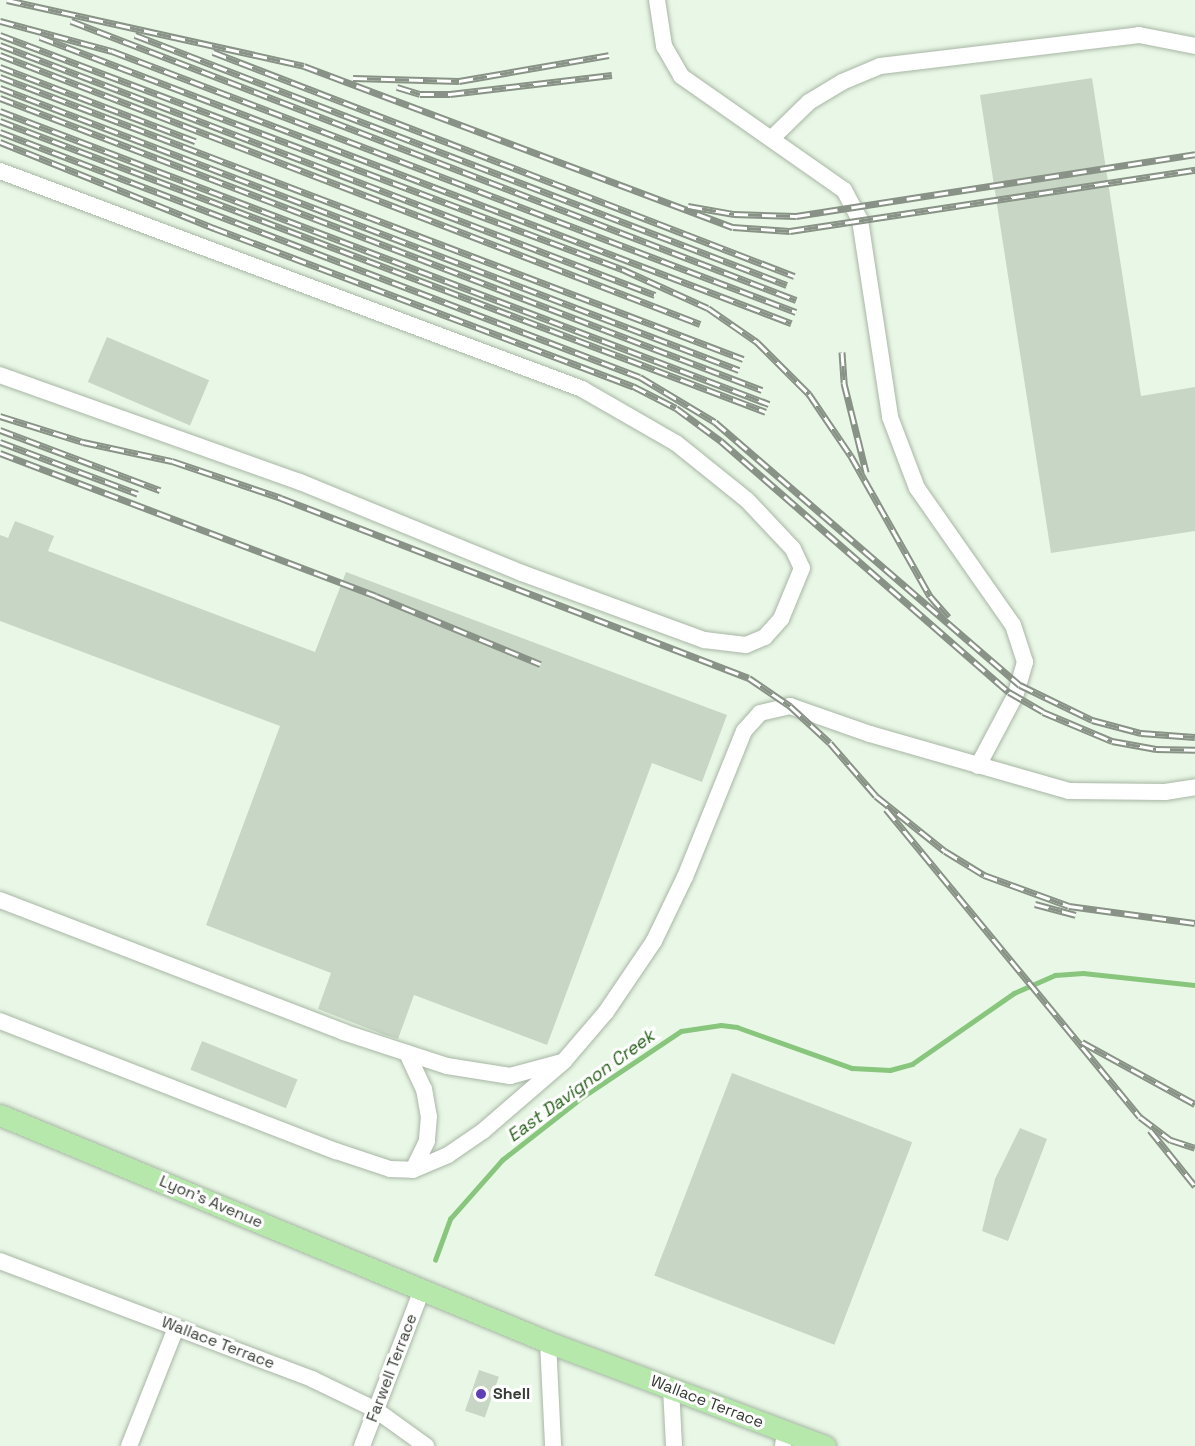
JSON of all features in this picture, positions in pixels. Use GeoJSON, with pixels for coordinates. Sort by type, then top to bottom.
{"type":"FeatureCollection","features":[{"type":"Feature","properties":{"kind":"main road","name":"Lyon's Avenue"},"geometry":{"type":"LineString","coordinates":[[0,1115],[422,1290]]}},
{"type":"Feature","properties":{"kind":"main road","name":"Wallace Terrace"},"geometry":{"type":"LineString","coordinates":[[422,1290],[548,1342],[671,1388],[784,1438],[825,1446]]}},
{"type":"Feature","properties":{"kind":"street"},"geometry":{"type":"LineString","coordinates":[[657,0],[664,46],[681,76],[844,190],[860,220],[890,417],[917,488],[1016,634],[1025,662],[1020,685],[978,766]]}},
{"type":"Feature","properties":{"kind":"street"},"geometry":{"type":"LineString","coordinates":[[771,139],[809,102],[842,82],[880,66],[1139,35],[1195,46]]}},
{"type":"Feature","properties":{"kind":"street"},"geometry":{"type":"LineString","coordinates":[[0,171],[582,389],[676,443],[720,479],[794,549],[802,568],[781,619],[765,637],[746,645],[704,640],[522,573],[300,482],[0,375]]}},
{"type":"Feature","properties":{"kind":"street"},"geometry":{"type":"LineString","coordinates":[[0,1021],[336,1151],[390,1169],[413,1170],[448,1155],[483,1131],[564,1061],[606,1012],[654,941],[685,877],[744,731],[760,713],[790,706],[978,766],[1069,790],[1165,792],[1195,787]]}},
{"type":"Feature","properties":{"kind":"street"},"geometry":{"type":"LineString","coordinates":[[0,900],[332,1028],[447,1066],[510,1076],[564,1061]]}},
{"type":"Feature","properties":{"kind":"street"},"geometry":{"type":"LineString","coordinates":[[407,1053],[424,1089],[429,1116],[427,1141],[413,1170]]}},
{"type":"Feature","properties":{"kind":"street","name":"Wallace Terrace"},"geometry":{"type":"LineString","coordinates":[[0,1261],[312,1379],[376,1410],[426,1446]]}},
{"type":"Feature","properties":{"kind":"street","name":"Farwell Terrace"},"geometry":{"type":"LineString","coordinates":[[362,1446],[422,1290]]}},
{"type":"Feature","properties":{"kind":"street"},"geometry":{"type":"LineString","coordinates":[[129,1446],[176,1328]]}},
{"type":"Feature","properties":{"kind":"street"},"geometry":{"type":"LineString","coordinates":[[548,1342],[553,1446]]}},
{"type":"Feature","properties":{"kind":"street"},"geometry":{"type":"LineString","coordinates":[[671,1388],[674,1446]]}},
{"type":"Feature","properties":{"kind":"building"},"geometry":{"type":"Polygon","coordinates":[[[1092,78],[1141,396],[1195,387],[1195,531],[1051,553],[980,95],[1092,78]]]}},
{"type":"Feature","properties":{"kind":"building"},"geometry":{"type":"Polygon","coordinates":[[[107,337],[209,380],[190,425],[88,382],[107,337]]]}},
{"type":"Feature","properties":{"kind":"building"},"geometry":{"type":"Polygon","coordinates":[[[15,521],[54,536],[48,551],[315,652],[346,572],[727,715],[702,782],[652,763],[547,1045],[414,995],[398,1039],[385,1035],[318,1009],[331,973],[206,925],[280,726],[0,621],[0,535],[8,538],[15,521]]]}},
{"type":"Feature","properties":{"kind":"building"},"geometry":{"type":"Polygon","coordinates":[[[202,1041],[297,1080],[286,1108],[190,1070],[202,1041]]]}},
{"type":"Feature","properties":{"kind":"building"},"geometry":{"type":"Polygon","coordinates":[[[732,1073],[912,1142],[834,1345],[654,1276],[732,1073]]]}},
{"type":"Feature","properties":{"kind":"building"},"geometry":{"type":"Polygon","coordinates":[[[1020,1128],[1047,1139],[1008,1241],[982,1231],[995,1179],[1020,1128]]]}},
{"type":"Feature","properties":{"kind":"building","name":"Shell"},"geometry":{"type":"Polygon","coordinates":[[[479,1370],[499,1377],[485,1417],[465,1411],[479,1370]]]}},
{"type":"Feature","properties":{"kind":"waterway","name":"East Davignon Creek"},"geometry":{"type":"LineString","coordinates":[[435,1260],[450,1219],[502,1160],[581,1098],[681,1031],[721,1025],[737,1027],[852,1068],[890,1070],[912,1064],[1014,993],[1055,975],[1083,973],[1195,985]]}},
{"type":"Feature","properties":{"kind":"railway"},"geometry":{"type":"LineString","coordinates":[[7,0],[304,66],[733,227],[790,231],[1195,170]]}},
{"type":"Feature","properties":{"kind":"railway"},"geometry":{"type":"LineString","coordinates":[[0,21],[112,51],[796,312]]}},
{"type":"Feature","properties":{"kind":"railway"},"geometry":{"type":"LineString","coordinates":[[71,21],[796,300]]}},
{"type":"Feature","properties":{"kind":"railway"},"geometry":{"type":"LineString","coordinates":[[0,35],[622,269],[708,308],[757,342],[809,394],[851,456],[930,596],[948,617]]}},
{"type":"Feature","properties":{"kind":"railway"},"geometry":{"type":"LineString","coordinates":[[135,35],[787,285]]}},
{"type":"Feature","properties":{"kind":"railway"},"geometry":{"type":"LineString","coordinates":[[40,37],[791,323]]}},
{"type":"Feature","properties":{"kind":"railway"},"geometry":{"type":"LineString","coordinates":[[0,45],[655,295]]}},
{"type":"Feature","properties":{"kind":"railway"},"geometry":{"type":"LineString","coordinates":[[213,52],[794,276]]}},
{"type":"Feature","properties":{"kind":"railway"},"geometry":{"type":"LineString","coordinates":[[0,55],[700,324]]}},
{"type":"Feature","properties":{"kind":"railway"},"geometry":{"type":"LineString","coordinates":[[353,78],[459,81],[609,55]]}},
{"type":"Feature","properties":{"kind":"railway"},"geometry":{"type":"LineString","coordinates":[[0,67],[195,141]]}},
{"type":"Feature","properties":{"kind":"railway"},"geometry":{"type":"LineString","coordinates":[[397,87],[420,94],[450,94],[612,75]]}},
{"type":"Feature","properties":{"kind":"railway"},"geometry":{"type":"LineString","coordinates":[[0,77],[743,359]]}},
{"type":"Feature","properties":{"kind":"railway"},"geometry":{"type":"LineString","coordinates":[[0,88],[739,370]]}},
{"type":"Feature","properties":{"kind":"railway"},"geometry":{"type":"LineString","coordinates":[[0,98],[762,390]]}},
{"type":"Feature","properties":{"kind":"railway"},"geometry":{"type":"LineString","coordinates":[[0,111],[769,404]]}},
{"type":"Feature","properties":{"kind":"railway"},"geometry":{"type":"LineString","coordinates":[[0,121],[766,412]]}},
{"type":"Feature","properties":{"kind":"railway"},"geometry":{"type":"LineString","coordinates":[[0,132],[640,377],[715,422],[1020,685],[1092,720],[1141,733],[1195,737]]}},
{"type":"Feature","properties":{"kind":"railway"},"geometry":{"type":"LineString","coordinates":[[0,142],[214,228],[633,386],[676,408],[721,441],[1009,692],[1043,712],[1112,741],[1156,749],[1195,750]]}},
{"type":"Feature","properties":{"kind":"railway"},"geometry":{"type":"LineString","coordinates":[[688,206],[734,214],[796,216],[1195,154]]}},
{"type":"Feature","properties":{"kind":"railway"},"geometry":{"type":"LineString","coordinates":[[842,352],[844,383],[866,472]]}},
{"type":"Feature","properties":{"kind":"railway"},"geometry":{"type":"LineString","coordinates":[[0,416],[83,442],[172,461],[281,498],[749,678],[790,706],[830,743],[876,796],[945,851],[984,875],[1069,906],[1195,923]]}},
{"type":"Feature","properties":{"kind":"railway"},"geometry":{"type":"LineString","coordinates":[[0,430],[160,490]]}},
{"type":"Feature","properties":{"kind":"railway"},"geometry":{"type":"LineString","coordinates":[[0,442],[138,494]]}},
{"type":"Feature","properties":{"kind":"railway"},"geometry":{"type":"LineString","coordinates":[[0,453],[376,596],[540,664]]}},
{"type":"Feature","properties":{"kind":"railway"},"geometry":{"type":"LineString","coordinates":[[886,809],[1140,1117],[1171,1140],[1195,1148]]}},
{"type":"Feature","properties":{"kind":"railway"},"geometry":{"type":"LineString","coordinates":[[1035,904],[1076,915]]}},
{"type":"Feature","properties":{"kind":"railway"},"geometry":{"type":"LineString","coordinates":[[1082,1042],[1195,1104]]}},
{"type":"Feature","properties":{"kind":"railway"},"geometry":{"type":"LineString","coordinates":[[1150,1130],[1195,1186]]}},
{"type":"Feature","properties":{"kind":"place","name":"Shell"},"geometry":{"type":"Point","coordinates":[481,1394]}}]}
